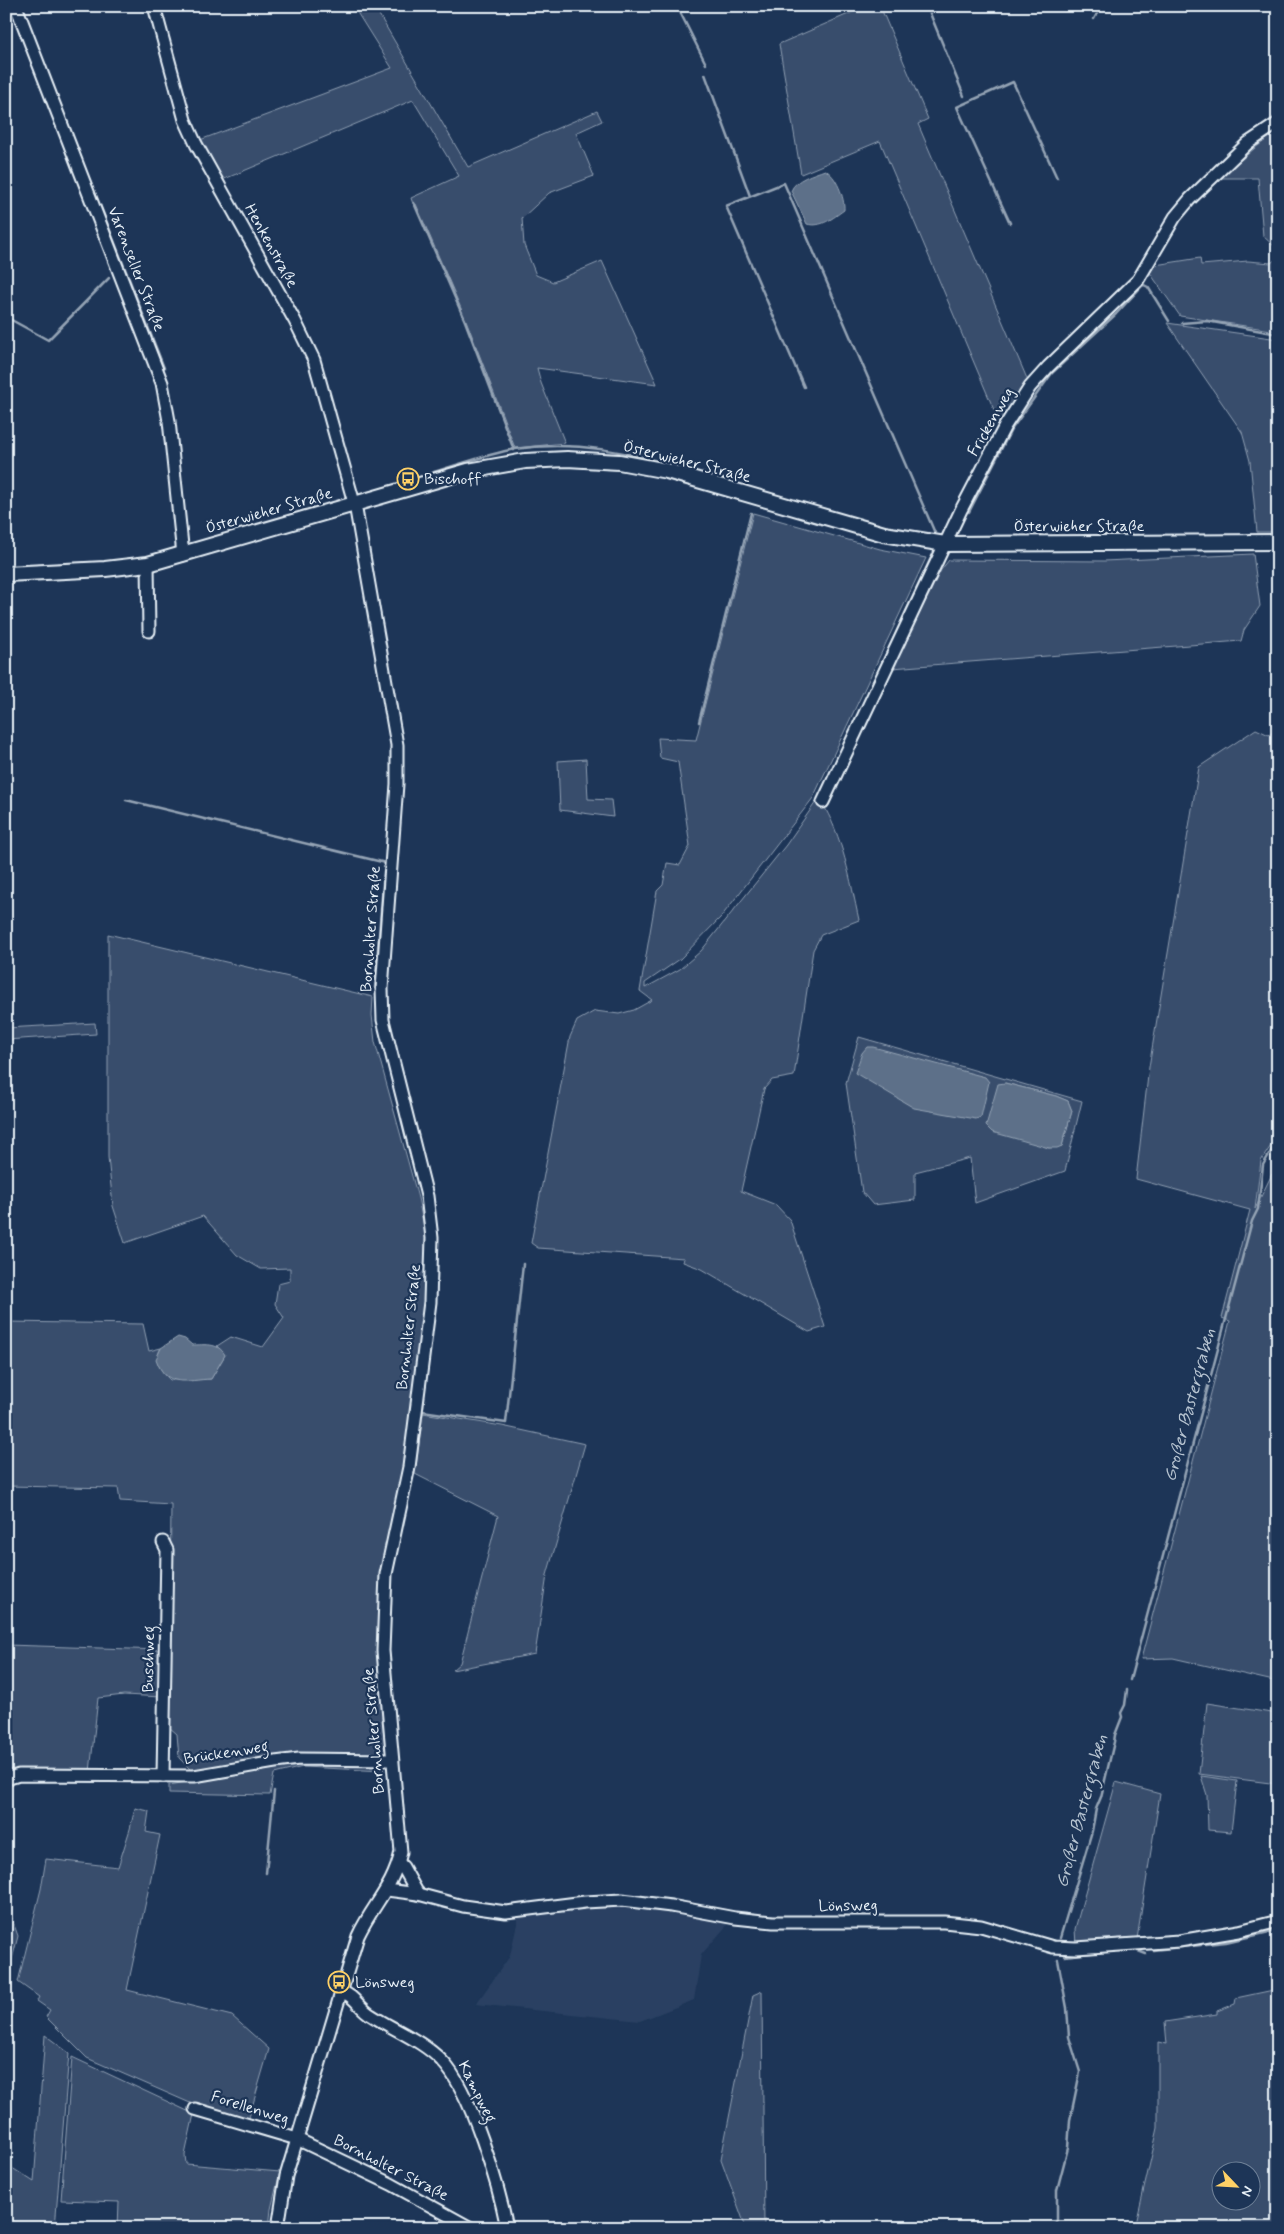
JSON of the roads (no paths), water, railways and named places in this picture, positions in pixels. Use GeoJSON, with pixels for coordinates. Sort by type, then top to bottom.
{"type":"FeatureCollection","features":[{"type":"Feature","properties":{"kind":"street","name":"Varenseller Straße"},"geometry":{"type":"LineString","coordinates":[[16,6],[162,382],[169,421],[183,554]]}},
{"type":"Feature","properties":{"kind":"street","name":"Henkenstraße"},"geometry":{"type":"LineString","coordinates":[[154,6],[185,120],[196,144],[307,343],[330,416],[354,504]]}},
{"type":"Feature","properties":{"kind":"street","name":"Frickenweg"},"geometry":{"type":"LineString","coordinates":[[823,802],[944,544],[1005,426],[1030,387],[1048,367],[1138,280],[1175,217],[1190,199],[1248,144],[1278,123]]}},
{"type":"Feature","properties":{"kind":"street","name":"Österwieher Straße"},"geometry":{"type":"LineString","coordinates":[[6,574],[105,569],[148,564],[468,471],[502,464],[567,459],[594,459],[619,462],[667,472],[884,534],[944,544],[1278,542]]}},
{"type":"Feature","properties":{"kind":"street","name":"Bornholter Straße"},"geometry":{"type":"LineString","coordinates":[[278,2228],[286,2176],[296,2139],[358,1936],[368,1915],[395,1876],[401,1852],[383,1651],[386,1574],[408,1467],[430,1302],[432,1238],[427,1196],[383,1020],[382,990],[397,784],[396,745],[354,504]]}},
{"type":"Feature","properties":{"kind":"street"},"geometry":{"type":"LineString","coordinates":[[148,564],[149,631]]}},
{"type":"Feature","properties":{"kind":"street","name":"Buschweg"},"geometry":{"type":"LineString","coordinates":[[163,1542],[167,1550],[163,1776]]}},
{"type":"Feature","properties":{"kind":"street","name":"Brückenweg"},"geometry":{"type":"LineString","coordinates":[[6,1779],[19,1775],[194,1776],[299,1759],[392,1760]]}},
{"type":"Feature","properties":{"kind":"street"},"geometry":{"type":"LineString","coordinates":[[399,1863],[418,1894]]}},
{"type":"Feature","properties":{"kind":"street","name":"Lönsweg"},"geometry":{"type":"LineString","coordinates":[[387,1890],[418,1894],[463,1906],[506,1912],[585,1902],[622,1900],[671,1906],[735,1918],[774,1922],[944,1922],[981,1926],[1053,1947],[1076,1948],[1179,1940],[1239,1931],[1278,1921]]}},
{"type":"Feature","properties":{"kind":"street","name":"Kampweg"},"geometry":{"type":"LineString","coordinates":[[342,1992],[347,1993],[369,2014],[418,2042],[442,2061],[454,2078],[486,2152],[502,2200],[507,2228]]}},
{"type":"Feature","properties":{"kind":"street","name":"Forellenweg"},"geometry":{"type":"LineString","coordinates":[[195,2108],[296,2139]]}},
{"type":"Feature","properties":{"kind":"street","name":"Bornholter Straße"},"geometry":{"type":"LineString","coordinates":[[296,2139],[391,2184],[471,2228]]}},
{"type":"Feature","properties":{"kind":"waterway"},"geometry":{"type":"LineString","coordinates":[[677,6],[706,64]]}},
{"type":"Feature","properties":{"kind":"waterway"},"geometry":{"type":"LineString","coordinates":[[927,6],[964,96]]}},
{"type":"Feature","properties":{"kind":"waterway"},"geometry":{"type":"LineString","coordinates":[[1094,19],[1101,6]]}},
{"type":"Feature","properties":{"kind":"waterway"},"geometry":{"type":"LineString","coordinates":[[705,74],[750,196]]}},
{"type":"Feature","properties":{"kind":"waterway"},"geometry":{"type":"LineString","coordinates":[[1010,223],[957,107],[1013,82],[1057,178]]}},
{"type":"Feature","properties":{"kind":"waterway"},"geometry":{"type":"LineString","coordinates":[[1241,157],[1262,140]]}},
{"type":"Feature","properties":{"kind":"waterway"},"geometry":{"type":"LineString","coordinates":[[804,387],[726,206],[784,183],[935,533]]}},
{"type":"Feature","properties":{"kind":"waterway"},"geometry":{"type":"LineString","coordinates":[[414,203],[465,321],[514,450]]}},
{"type":"Feature","properties":{"kind":"waterway"},"geometry":{"type":"LineString","coordinates":[[100,205],[164,368]]}},
{"type":"Feature","properties":{"kind":"waterway"},"geometry":{"type":"LineString","coordinates":[[6,317],[48,340],[109,278]]}},
{"type":"Feature","properties":{"kind":"waterway"},"geometry":{"type":"LineString","coordinates":[[969,512],[1011,430],[1052,373],[1116,314],[1142,286],[1148,287],[1169,321]]}},
{"type":"Feature","properties":{"kind":"waterway"},"geometry":{"type":"LineString","coordinates":[[1182,323],[1207,321],[1278,334]]}},
{"type":"Feature","properties":{"kind":"waterway"},"geometry":{"type":"LineString","coordinates":[[434,472],[505,451],[559,446],[603,449],[688,470]]}},
{"type":"Feature","properties":{"kind":"waterway"},"geometry":{"type":"LineString","coordinates":[[699,722],[751,513]]}},
{"type":"Feature","properties":{"kind":"waterway"},"geometry":{"type":"LineString","coordinates":[[126,800],[386,863]]}},
{"type":"Feature","properties":{"kind":"waterway"},"geometry":{"type":"LineString","coordinates":[[375,988],[384,871]]}},
{"type":"Feature","properties":{"kind":"waterway","name":"Großer Bastergraben"},"geometry":{"type":"LineString","coordinates":[[1130,1680],[1252,1221],[1258,1209],[1263,1165],[1278,1139]]}},
{"type":"Feature","properties":{"kind":"waterway"},"geometry":{"type":"LineString","coordinates":[[422,1411],[506,1423],[523,1264]]}},
{"type":"Feature","properties":{"kind":"waterway","name":"Großer Bastergraben"},"geometry":{"type":"LineString","coordinates":[[1060,1938],[1092,1831],[1115,1735],[1125,1705],[1127,1690]]}},
{"type":"Feature","properties":{"kind":"waterway"},"geometry":{"type":"LineString","coordinates":[[266,1873],[274,1791]]}},
{"type":"Feature","properties":{"kind":"waterway"},"geometry":{"type":"LineString","coordinates":[[1206,1944],[1226,1942],[1278,1930]]}},
{"type":"Feature","properties":{"kind":"waterway"},"geometry":{"type":"LineString","coordinates":[[1153,1950],[1201,1945]]}},
{"type":"Feature","properties":{"kind":"waterway"},"geometry":{"type":"LineString","coordinates":[[1133,1949],[1146,1954]]}},
{"type":"Feature","properties":{"kind":"waterway"},"geometry":{"type":"LineString","coordinates":[[1065,1956],[1108,1951]]}},
{"type":"Feature","properties":{"kind":"waterway","name":"Großer Bastergraben"},"geometry":{"type":"LineString","coordinates":[[1054,2228],[1057,2220],[1057,2190],[1068,2148],[1070,2120],[1080,2072],[1069,2037],[1067,2008],[1058,1960]]}},
{"type":"Feature","properties":{"kind":"place","name":"Bischoff"},"geometry":{"type":"Point","coordinates":[408,479]}},
{"type":"Feature","properties":{"kind":"place","name":"Lönsweg"},"geometry":{"type":"Point","coordinates":[339,1982]}}]}
